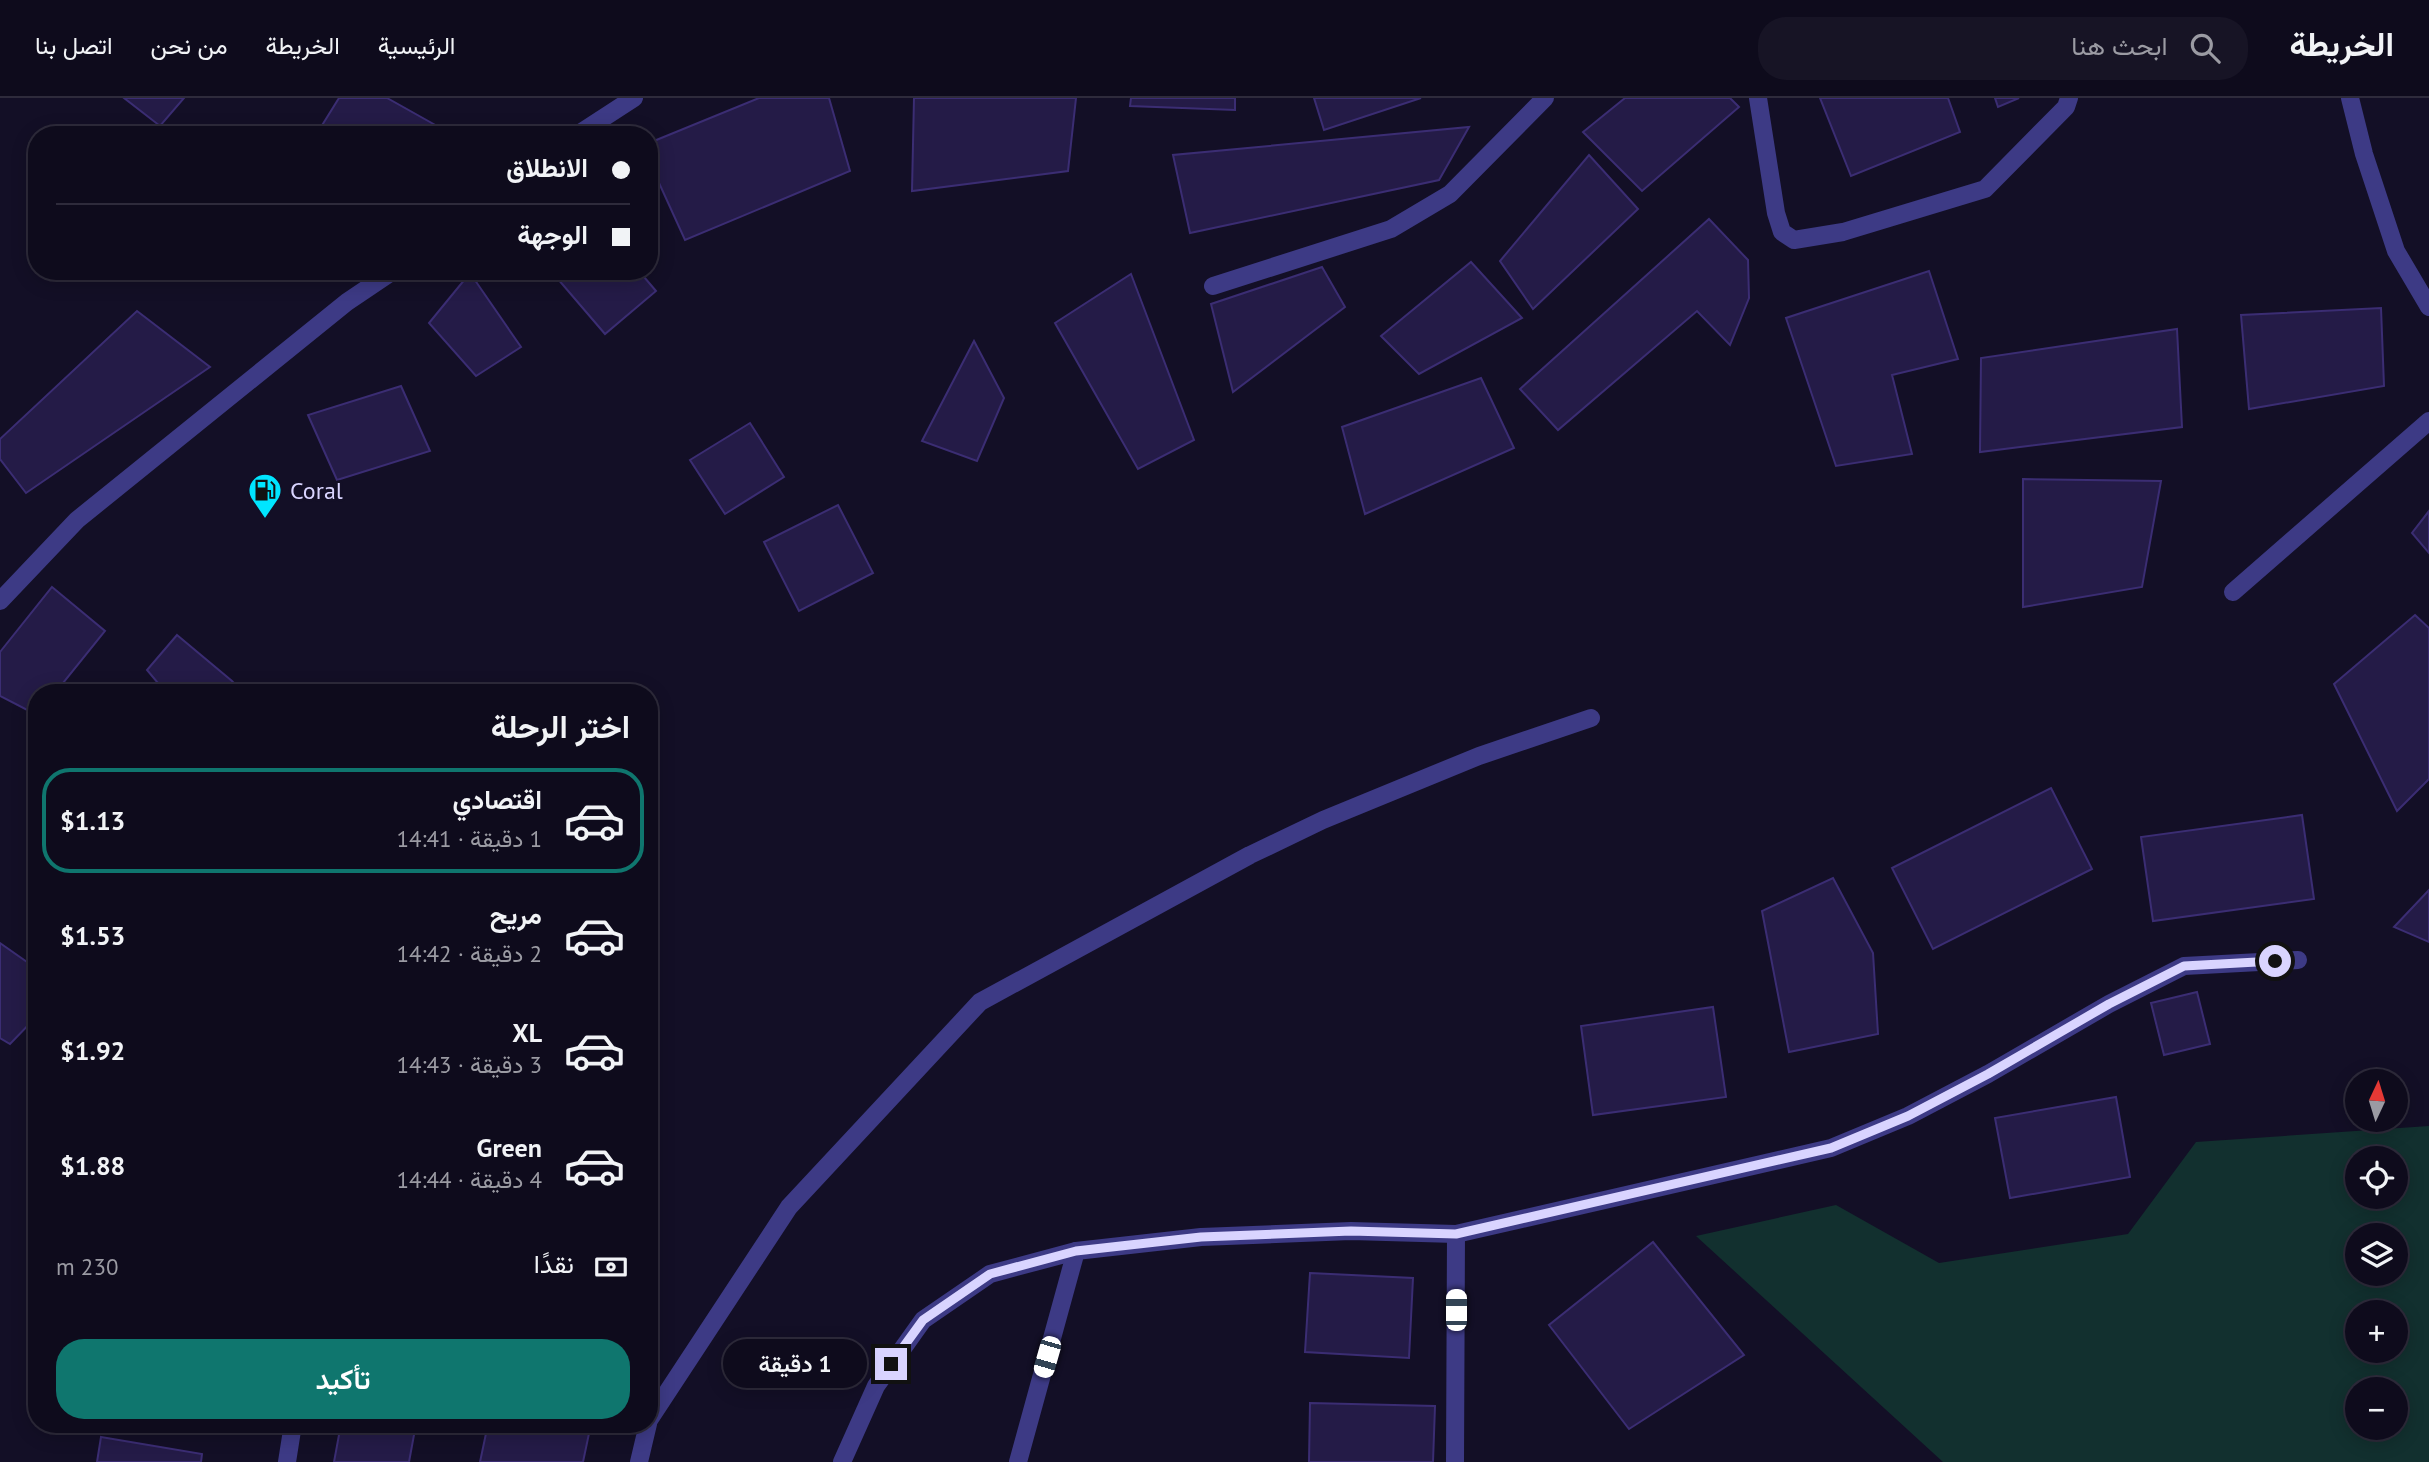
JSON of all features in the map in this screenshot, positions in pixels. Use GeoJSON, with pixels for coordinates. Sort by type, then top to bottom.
{"type":"FeatureCollection","features":[{"type":"Feature","properties":{"kind":"street"},"geometry":{"type":"LineString","coordinates":[[591,126],[634,98]]}},
{"type":"Feature","properties":{"kind":"street"},"geometry":{"type":"LineString","coordinates":[[1213,286],[1391,229],[1450,194],[1545,98]]}},
{"type":"Feature","properties":{"kind":"street"},"geometry":{"type":"LineString","coordinates":[[1758,98],[1776,213],[1782,232],[1794,240],[1843,232],[1984,189],[2066,107],[2069,98]]}},
{"type":"Feature","properties":{"kind":"street"},"geometry":{"type":"LineString","coordinates":[[2350,98],[2364,155],[2396,251],[2429,307]]}},
{"type":"Feature","properties":{"kind":"street"},"geometry":{"type":"LineString","coordinates":[[0,601],[78,520],[347,302],[380,280]]}},
{"type":"Feature","properties":{"kind":"street"},"geometry":{"type":"LineString","coordinates":[[2233,593],[2429,421]]}},
{"type":"Feature","properties":{"kind":"street"},"geometry":{"type":"LineString","coordinates":[[658,1408],[789,1207],[980,1003],[1250,855],[1323,820],[1479,756],[1591,718]]}},
{"type":"Feature","properties":{"kind":"street"},"geometry":{"type":"LineString","coordinates":[[842,1462],[876,1386],[923,1320],[990,1274],[1076,1251],[1201,1237],[1351,1231],[1456,1234],[1831,1148],[1908,1116],[1988,1074],[2109,1004],[2184,966],[2298,960]]}},
{"type":"Feature","properties":{"kind":"street"},"geometry":{"type":"LineString","coordinates":[[1455,1462],[1456,1234]]}},
{"type":"Feature","properties":{"kind":"street"},"geometry":{"type":"LineString","coordinates":[[1018,1462],[1076,1251]]}},
{"type":"Feature","properties":{"kind":"street"},"geometry":{"type":"LineString","coordinates":[[288,1462],[292,1433]]}},
{"type":"Feature","properties":{"kind":"street"},"geometry":{"type":"LineString","coordinates":[[639,1462],[646,1433]]}},
{"type":"Feature","properties":{"kind":"green space"},"geometry":{"type":"Polygon","coordinates":[[[2429,1126],[2429,1462],[1943,1462],[1696,1236],[1836,1205],[1939,1263],[2128,1234],[2196,1142],[2345,1132],[2408,1132],[2408,1127],[2429,1126]]]}},
{"type":"Feature","properties":{"kind":"building"},"geometry":{"type":"Polygon","coordinates":[[[124,98],[184,98],[160,126],[124,98]]]}},
{"type":"Feature","properties":{"kind":"building"},"geometry":{"type":"Polygon","coordinates":[[[339,98],[387,98],[437,126],[322,126],[339,98]]]}},
{"type":"Feature","properties":{"kind":"building"},"geometry":{"type":"Polygon","coordinates":[[[759,98],[829,98],[850,171],[685,240],[658,181],[658,139],[759,98]]]}},
{"type":"Feature","properties":{"kind":"building"},"geometry":{"type":"Polygon","coordinates":[[[914,98],[1076,98],[1068,171],[912,191],[914,98]]]}},
{"type":"Feature","properties":{"kind":"building"},"geometry":{"type":"Polygon","coordinates":[[[1131,98],[1235,98],[1235,110],[1130,106],[1131,98]]]}},
{"type":"Feature","properties":{"kind":"building"},"geometry":{"type":"Polygon","coordinates":[[[1314,98],[1421,98],[1324,130],[1314,98]]]}},
{"type":"Feature","properties":{"kind":"building"},"geometry":{"type":"Polygon","coordinates":[[[1625,98],[1730,98],[1739,107],[1642,191],[1583,132],[1625,98]]]}},
{"type":"Feature","properties":{"kind":"building"},"geometry":{"type":"Polygon","coordinates":[[[1820,98],[1948,98],[1960,132],[1851,176],[1820,98]]]}},
{"type":"Feature","properties":{"kind":"building"},"geometry":{"type":"Polygon","coordinates":[[[1995,98],[2019,98],[1998,107],[1995,98]]]}},
{"type":"Feature","properties":{"kind":"building"},"geometry":{"type":"Polygon","coordinates":[[[1469,127],[1439,180],[1190,233],[1173,155],[1469,127]]]}},
{"type":"Feature","properties":{"kind":"building"},"geometry":{"type":"Polygon","coordinates":[[[1589,155],[1638,209],[1533,309],[1500,261],[1589,155]]]}},
{"type":"Feature","properties":{"kind":"building"},"geometry":{"type":"Polygon","coordinates":[[[1709,219],[1748,260],[1749,298],[1730,345],[1697,311],[1558,430],[1520,389],[1709,219]]]}},
{"type":"Feature","properties":{"kind":"building"},"geometry":{"type":"Polygon","coordinates":[[[1471,262],[1522,318],[1419,374],[1381,336],[1471,262]]]}},
{"type":"Feature","properties":{"kind":"building"},"geometry":{"type":"Polygon","coordinates":[[[1322,267],[1345,307],[1233,392],[1211,304],[1322,267]]]}},
{"type":"Feature","properties":{"kind":"building"},"geometry":{"type":"Polygon","coordinates":[[[1929,271],[1958,359],[1892,375],[1912,454],[1836,466],[1786,318],[1929,271]]]}},
{"type":"Feature","properties":{"kind":"building"},"geometry":{"type":"Polygon","coordinates":[[[1131,274],[1194,440],[1138,469],[1055,323],[1131,274]]]}},
{"type":"Feature","properties":{"kind":"building"},"geometry":{"type":"Polygon","coordinates":[[[464,280],[475,280],[521,347],[476,376],[429,323],[464,280]]]}},
{"type":"Feature","properties":{"kind":"building"},"geometry":{"type":"Polygon","coordinates":[[[559,280],[647,280],[656,291],[605,334],[559,280]]]}},
{"type":"Feature","properties":{"kind":"building"},"geometry":{"type":"Polygon","coordinates":[[[2381,308],[2384,386],[2249,409],[2241,315],[2381,308]]]}},
{"type":"Feature","properties":{"kind":"building"},"geometry":{"type":"Polygon","coordinates":[[[137,311],[210,367],[26,493],[0,459],[0,439],[137,311]]]}},
{"type":"Feature","properties":{"kind":"building"},"geometry":{"type":"Polygon","coordinates":[[[2177,329],[2182,427],[1980,452],[1981,358],[2177,329]]]}},
{"type":"Feature","properties":{"kind":"building"},"geometry":{"type":"Polygon","coordinates":[[[974,341],[1004,398],[977,461],[922,441],[974,341]]]}},
{"type":"Feature","properties":{"kind":"building"},"geometry":{"type":"Polygon","coordinates":[[[1481,378],[1514,448],[1365,514],[1342,427],[1481,378]]]}},
{"type":"Feature","properties":{"kind":"building"},"geometry":{"type":"Polygon","coordinates":[[[401,386],[430,451],[337,480],[308,415],[401,386]]]}},
{"type":"Feature","properties":{"kind":"building"},"geometry":{"type":"Polygon","coordinates":[[[750,423],[784,477],[725,514],[690,460],[750,423]]]}},
{"type":"Feature","properties":{"kind":"building"},"geometry":{"type":"Polygon","coordinates":[[[2023,479],[2161,481],[2142,587],[2023,607],[2023,479]]]}},
{"type":"Feature","properties":{"kind":"building"},"geometry":{"type":"Polygon","coordinates":[[[838,505],[873,573],[799,611],[764,542],[838,505]]]}},
{"type":"Feature","properties":{"kind":"building"},"geometry":{"type":"Polygon","coordinates":[[[2429,511],[2429,553],[2412,533],[2429,511]]]}},
{"type":"Feature","properties":{"kind":"building"},"geometry":{"type":"Polygon","coordinates":[[[52,587],[105,631],[62,684],[28,684],[28,710],[0,696],[0,652],[52,587]]]}},
{"type":"Feature","properties":{"kind":"building"},"geometry":{"type":"Polygon","coordinates":[[[2415,615],[2429,628],[2429,779],[2397,811],[2334,684],[2415,615]]]}},
{"type":"Feature","properties":{"kind":"building"},"geometry":{"type":"Polygon","coordinates":[[[177,635],[235,684],[159,684],[147,670],[177,635]]]}},
{"type":"Feature","properties":{"kind":"building"},"geometry":{"type":"Polygon","coordinates":[[[2051,788],[2092,869],[1933,949],[1892,868],[2051,788]]]}},
{"type":"Feature","properties":{"kind":"building"},"geometry":{"type":"Polygon","coordinates":[[[2302,815],[2314,899],[2153,921],[2141,837],[2302,815]]]}},
{"type":"Feature","properties":{"kind":"building"},"geometry":{"type":"Polygon","coordinates":[[[1833,878],[1873,953],[1878,1034],[1789,1052],[1762,911],[1833,878]]]}},
{"type":"Feature","properties":{"kind":"building"},"geometry":{"type":"Polygon","coordinates":[[[2429,890],[2429,942],[2394,927],[2429,890]]]}},
{"type":"Feature","properties":{"kind":"building"},"geometry":{"type":"Polygon","coordinates":[[[0,943],[28,963],[28,1025],[10,1044],[0,1038],[0,943]]]}},
{"type":"Feature","properties":{"kind":"building"},"geometry":{"type":"Polygon","coordinates":[[[2197,992],[2210,1044],[2164,1055],[2151,1003],[2197,992]]]}},
{"type":"Feature","properties":{"kind":"building"},"geometry":{"type":"Polygon","coordinates":[[[1713,1007],[1726,1097],[1593,1115],[1581,1026],[1713,1007]]]}},
{"type":"Feature","properties":{"kind":"building"},"geometry":{"type":"Polygon","coordinates":[[[2116,1097],[2130,1177],[2010,1198],[1995,1118],[2116,1097]]]}},
{"type":"Feature","properties":{"kind":"building"},"geometry":{"type":"Polygon","coordinates":[[[1653,1242],[1744,1355],[1629,1429],[1549,1325],[1653,1242]]]}},
{"type":"Feature","properties":{"kind":"building"},"geometry":{"type":"Polygon","coordinates":[[[1310,1273],[1413,1278],[1409,1358],[1305,1352],[1310,1273]]]}},
{"type":"Feature","properties":{"kind":"building"},"geometry":{"type":"Polygon","coordinates":[[[1310,1403],[1435,1406],[1433,1462],[1309,1462],[1310,1403]]]}},
{"type":"Feature","properties":{"kind":"building"},"geometry":{"type":"Polygon","coordinates":[[[339,1433],[414,1433],[409,1462],[334,1462],[339,1433]]]}},
{"type":"Feature","properties":{"kind":"building"},"geometry":{"type":"Polygon","coordinates":[[[486,1433],[589,1433],[583,1462],[480,1462],[486,1433]]]}},
{"type":"Feature","properties":{"kind":"building"},"geometry":{"type":"Polygon","coordinates":[[[101,1437],[202,1454],[201,1462],[97,1462],[101,1437]]]}},
{"type":"Feature","properties":{"kind":"place","name":"Coral"},"geometry":{"type":"Point","coordinates":[265,520]}},
{"type":"Feature","properties":{"kind":"route"},"geometry":{"type":"LineString","coordinates":[[891,1364],[923,1320],[990,1274],[1076,1251],[1201,1237],[1351,1231],[1456,1234],[1831,1148],[1908,1116],[1988,1074],[2109,1004],[2184,966],[2275,961]]}}]}
